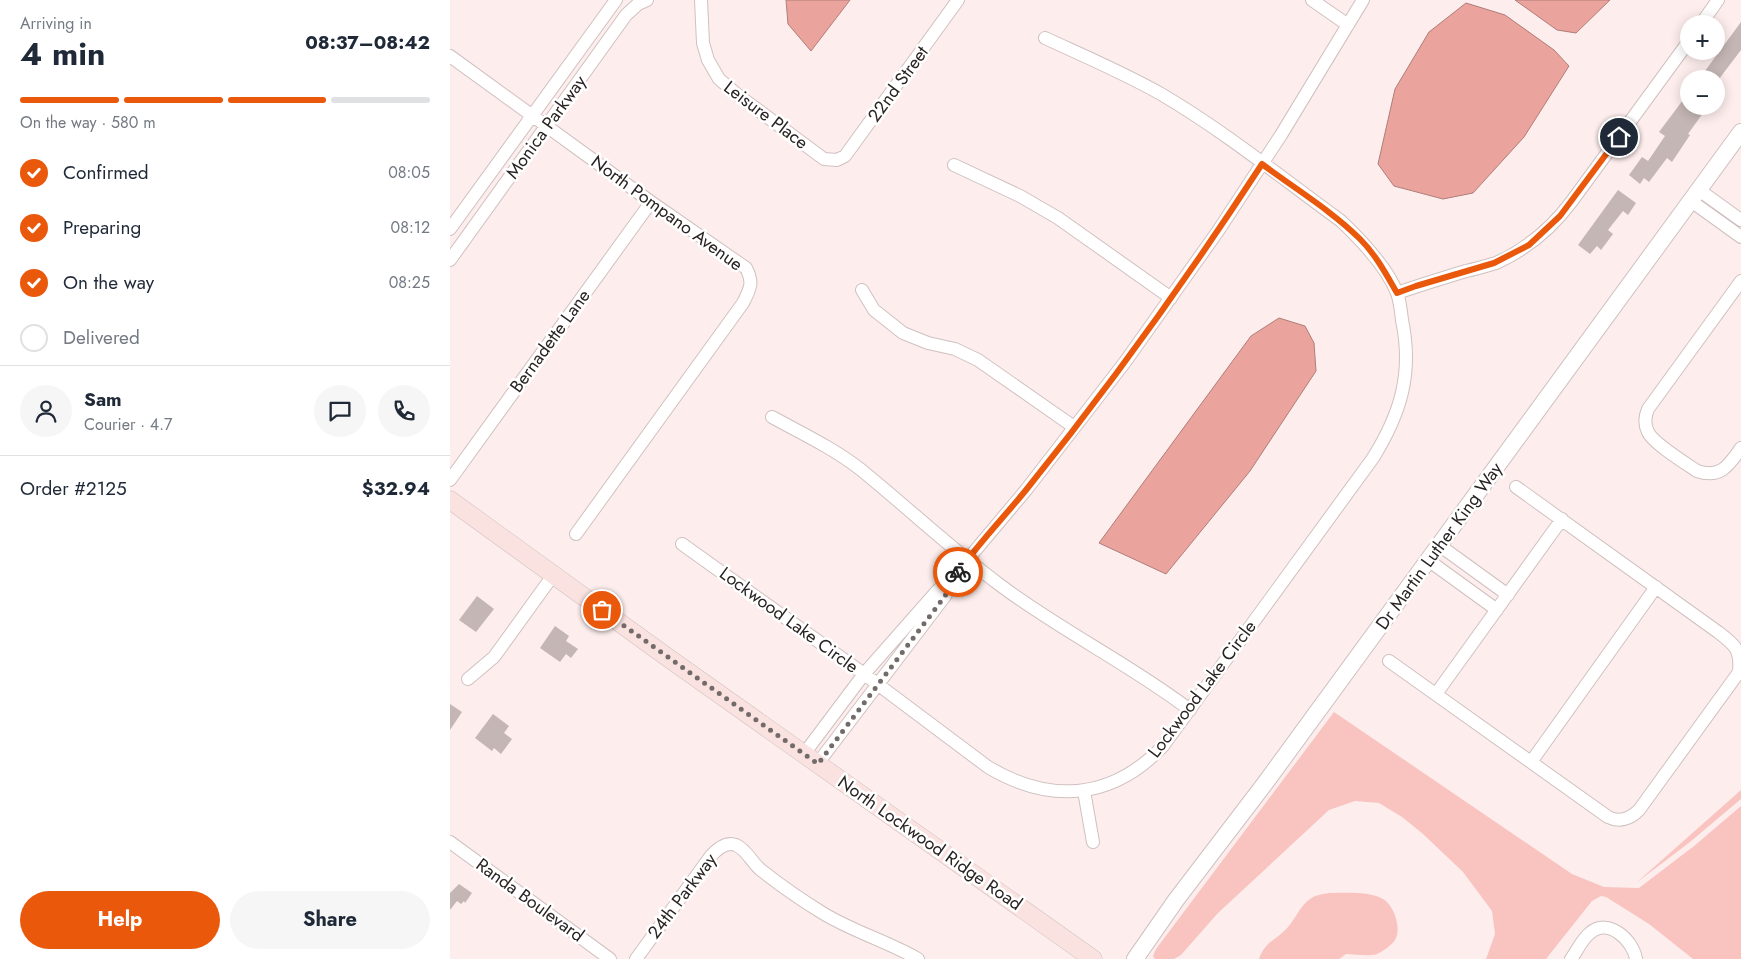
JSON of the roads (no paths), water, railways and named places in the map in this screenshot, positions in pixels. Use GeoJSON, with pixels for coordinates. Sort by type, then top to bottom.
{"type":"FeatureCollection","features":[{"type":"Feature","properties":{"kind":"main road","name":"North Lockwood Ridge Road"},"geometry":{"type":"LineString","coordinates":[[450,500],[667,657],[1092,959]]}},
{"type":"Feature","properties":{"kind":"street","name":"Monica Parkway"},"geometry":{"type":"LineString","coordinates":[[450,260],[626,15],[638,4],[647,0]]}},
{"type":"Feature","properties":{"kind":"street","name":"Leisure Place"},"geometry":{"type":"LineString","coordinates":[[701,0],[703,43],[708,60],[719,79],[824,159],[833,160]]}},
{"type":"Feature","properties":{"kind":"street","name":"22nd Street"},"geometry":{"type":"LineString","coordinates":[[833,160],[846,156],[958,0]]}},
{"type":"Feature","properties":{"kind":"street"},"geometry":{"type":"LineString","coordinates":[[1312,0],[1348,26]]}},
{"type":"Feature","properties":{"kind":"street"},"geometry":{"type":"LineString","coordinates":[[811,758],[864,674],[938,590],[958,571],[1026,490],[1172,298],[1262,164],[1363,0]]}},
{"type":"Feature","properties":{"kind":"street"},"geometry":{"type":"LineString","coordinates":[[1707,15],[1718,0]]}},
{"type":"Feature","properties":{"kind":"street","name":"Monica Parkway"},"geometry":{"type":"LineString","coordinates":[[450,229],[533,115],[611,2]]}},
{"type":"Feature","properties":{"kind":"street"},"geometry":{"type":"LineString","coordinates":[[611,2],[626,15]]}},
{"type":"Feature","properties":{"kind":"street","name":"Lockwood Lake Circle"},"geometry":{"type":"LineString","coordinates":[[682,544],[864,674],[988,767],[1007,778],[1028,786],[1050,791],[1084,790],[1127,776],[1142,766],[1163,746],[1352,487],[1388,435],[1401,401],[1405,383],[1406,339],[1397,293],[1379,263],[1361,239],[1340,221],[1209,125],[1161,94],[1114,69],[1045,38]]}},
{"type":"Feature","properties":{"kind":"street"},"geometry":{"type":"LineString","coordinates":[[1397,293],[1494,263],[1514,254],[1540,236],[1572,201],[1680,53]]}},
{"type":"Feature","properties":{"kind":"street","name":"North Pompano Avenue"},"geometry":{"type":"LineString","coordinates":[[450,56],[651,202],[746,268],[751,278],[750,290],[743,303],[576,534]]}},
{"type":"Feature","properties":{"kind":"street","name":"Dr Martin Luther King Way"},"geometry":{"type":"LineString","coordinates":[[1135,959],[1176,900],[1266,782],[1741,132]]}},
{"type":"Feature","properties":{"kind":"street"},"geometry":{"type":"LineString","coordinates":[[954,165],[1020,196],[1058,218],[1172,298]]}},
{"type":"Feature","properties":{"kind":"street"},"geometry":{"type":"LineString","coordinates":[[1695,196],[1741,220]]}},
{"type":"Feature","properties":{"kind":"street"},"geometry":{"type":"LineString","coordinates":[[1695,196],[1741,237]]}},
{"type":"Feature","properties":{"kind":"street","name":"Bernadette Lane"},"geometry":{"type":"LineString","coordinates":[[450,480],[651,202]]}},
{"type":"Feature","properties":{"kind":"street"},"geometry":{"type":"LineString","coordinates":[[1741,281],[1648,409],[1645,423],[1647,431],[1654,440],[1704,474],[1712,474],[1724,469],[1741,448]]}},
{"type":"Feature","properties":{"kind":"street"},"geometry":{"type":"LineString","coordinates":[[862,290],[874,310],[903,333],[928,343],[955,349],[978,360],[1074,427]]}},
{"type":"Feature","properties":{"kind":"street"},"geometry":{"type":"LineString","coordinates":[[772,417],[839,455],[859,469],[967,560],[1027,604],[1141,674],[1190,710]]}},
{"type":"Feature","properties":{"kind":"street"},"geometry":{"type":"LineString","coordinates":[[1389,661],[1613,820],[1623,820],[1633,816],[1639,810],[1739,672],[1741,660],[1739,651],[1732,643],[1656,587],[1516,487]]}},
{"type":"Feature","properties":{"kind":"street"},"geometry":{"type":"LineString","coordinates":[[1436,694],[1562,519]]}},
{"type":"Feature","properties":{"kind":"street"},"geometry":{"type":"LineString","coordinates":[[1439,546],[1508,595]]}},
{"type":"Feature","properties":{"kind":"street"},"geometry":{"type":"LineString","coordinates":[[1428,560],[1497,610]]}},
{"type":"Feature","properties":{"kind":"street"},"geometry":{"type":"LineString","coordinates":[[811,758],[877,684],[945,596],[958,571]]}},
{"type":"Feature","properties":{"kind":"street"},"geometry":{"type":"LineString","coordinates":[[468,679],[494,658],[554,574]]}},
{"type":"Feature","properties":{"kind":"street"},"geometry":{"type":"LineString","coordinates":[[1532,762],[1656,587]]}},
{"type":"Feature","properties":{"kind":"street"},"geometry":{"type":"LineString","coordinates":[[1084,790],[1093,842]]}},
{"type":"Feature","properties":{"kind":"street","name":"Randa Boulevard"},"geometry":{"type":"LineString","coordinates":[[450,842],[610,959]]}},
{"type":"Feature","properties":{"kind":"street","name":"24th Parkway"},"geometry":{"type":"LineString","coordinates":[[636,959],[710,857],[723,846],[736,845],[760,869],[836,922],[918,959]]}},
{"type":"Feature","properties":{"kind":"street"},"geometry":{"type":"LineString","coordinates":[[1571,959],[1590,933],[1606,928],[1616,931],[1628,940],[1634,948],[1636,959]]}}]}
